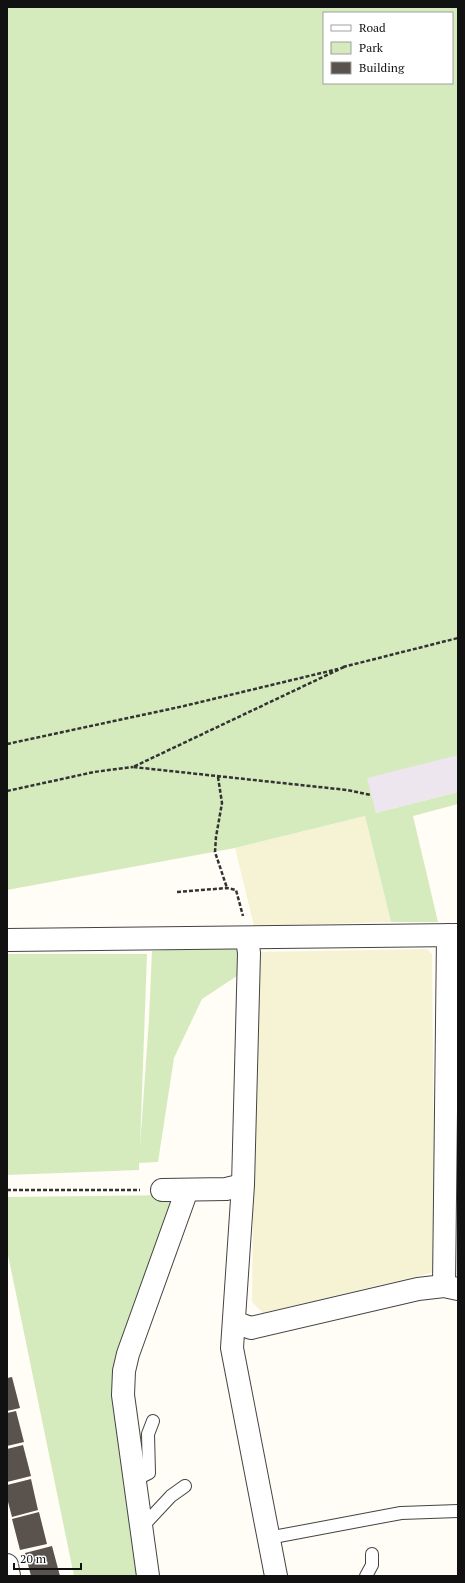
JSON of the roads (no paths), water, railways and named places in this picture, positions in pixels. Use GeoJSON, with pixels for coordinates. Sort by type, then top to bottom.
{"type":"FeatureCollection","features":[{"type":"Feature","properties":{"kind":"street"},"geometry":{"type":"LineString","coordinates":[[7,940],[453,935],[451,1287],[418,1289],[251,1328],[234,1322]]}},
{"type":"Feature","properties":{"kind":"street"},"geometry":{"type":"LineString","coordinates":[[247,938],[249,953],[243,1185],[232,1348],[276,1576]]}},
{"type":"Feature","properties":{"kind":"street"},"geometry":{"type":"LineString","coordinates":[[162,1190],[226,1189],[243,1185]]}},
{"type":"Feature","properties":{"kind":"street"},"geometry":{"type":"LineString","coordinates":[[148,1576],[123,1395],[124,1371],[133,1338],[187,1190]]}},
{"type":"Feature","properties":{"kind":"street"},"geometry":{"type":"LineString","coordinates":[[7,1565],[9,1576]]}},
{"type":"Feature","properties":{"kind":"lane"},"geometry":{"type":"LineString","coordinates":[[135,1480],[149,1473],[148,1434],[153,1421]]}},
{"type":"Feature","properties":{"kind":"lane"},"geometry":{"type":"LineString","coordinates":[[142,1527],[171,1496],[185,1486]]}},
{"type":"Feature","properties":{"kind":"lane"},"geometry":{"type":"LineString","coordinates":[[268,1538],[401,1513],[458,1511]]}},
{"type":"Feature","properties":{"kind":"lane"},"geometry":{"type":"LineString","coordinates":[[366,1576],[372,1565],[372,1554]]}}]}
